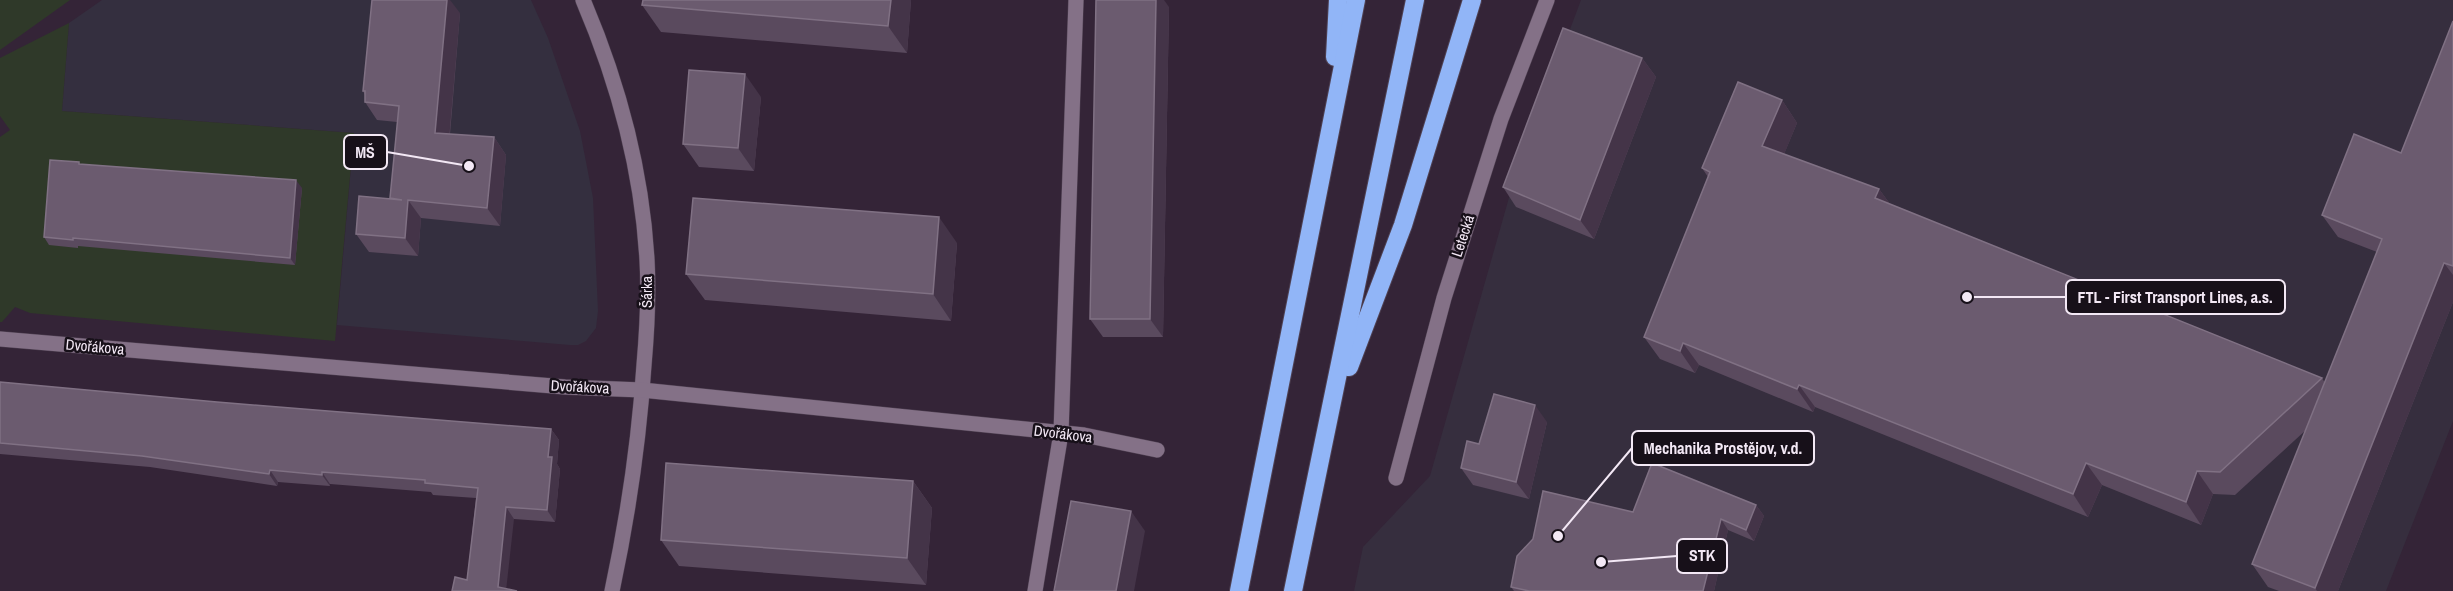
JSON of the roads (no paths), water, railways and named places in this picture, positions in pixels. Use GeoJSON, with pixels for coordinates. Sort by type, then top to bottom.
{"type":"FeatureCollection","features":[{"type":"Feature","properties":{"kind":"highway"},"geometry":{"type":"LineString","coordinates":[[1328,136],[1338,0]]}},
{"type":"Feature","properties":{"kind":"highway"},"geometry":{"type":"LineString","coordinates":[[1239,591],[1356,0]]}},
{"type":"Feature","properties":{"kind":"highway"},"geometry":{"type":"LineString","coordinates":[[1293,591],[1415,0]]}},
{"type":"Feature","properties":{"kind":"highway"},"geometry":{"type":"LineString","coordinates":[[1330,416],[1403,225],[1472,0]]}},
{"type":"Feature","properties":{"kind":"street","name":"Šárka"},"geometry":{"type":"LineString","coordinates":[[583,0],[608,62],[639,187],[647,261],[647,325],[633,488],[612,591]]}},
{"type":"Feature","properties":{"kind":"street"},"geometry":{"type":"LineString","coordinates":[[1035,591],[1061,433],[1076,0]]}},
{"type":"Feature","properties":{"kind":"street","name":"Letecká"},"geometry":{"type":"LineString","coordinates":[[1396,478],[1444,298],[1479,186],[1501,119],[1547,0]]}},
{"type":"Feature","properties":{"kind":"street","name":"Dvořákova"},"geometry":{"type":"LineString","coordinates":[[0,339],[565,387],[642,390],[1084,435],[1157,450]]}},
{"type":"Feature","properties":{"kind":"place","name":"MŠ"},"geometry":{"type":"Point","coordinates":[469,166]}},
{"type":"Feature","properties":{"kind":"place","name":"FTL - First Transport Lines, a.s."},"geometry":{"type":"Point","coordinates":[1967,297]}},
{"type":"Feature","properties":{"kind":"place","name":"Mechanika Prostějov, v.d."},"geometry":{"type":"Point","coordinates":[1558,536]}},
{"type":"Feature","properties":{"kind":"place","name":"STK"},"geometry":{"type":"Point","coordinates":[1601,562]}}]}
